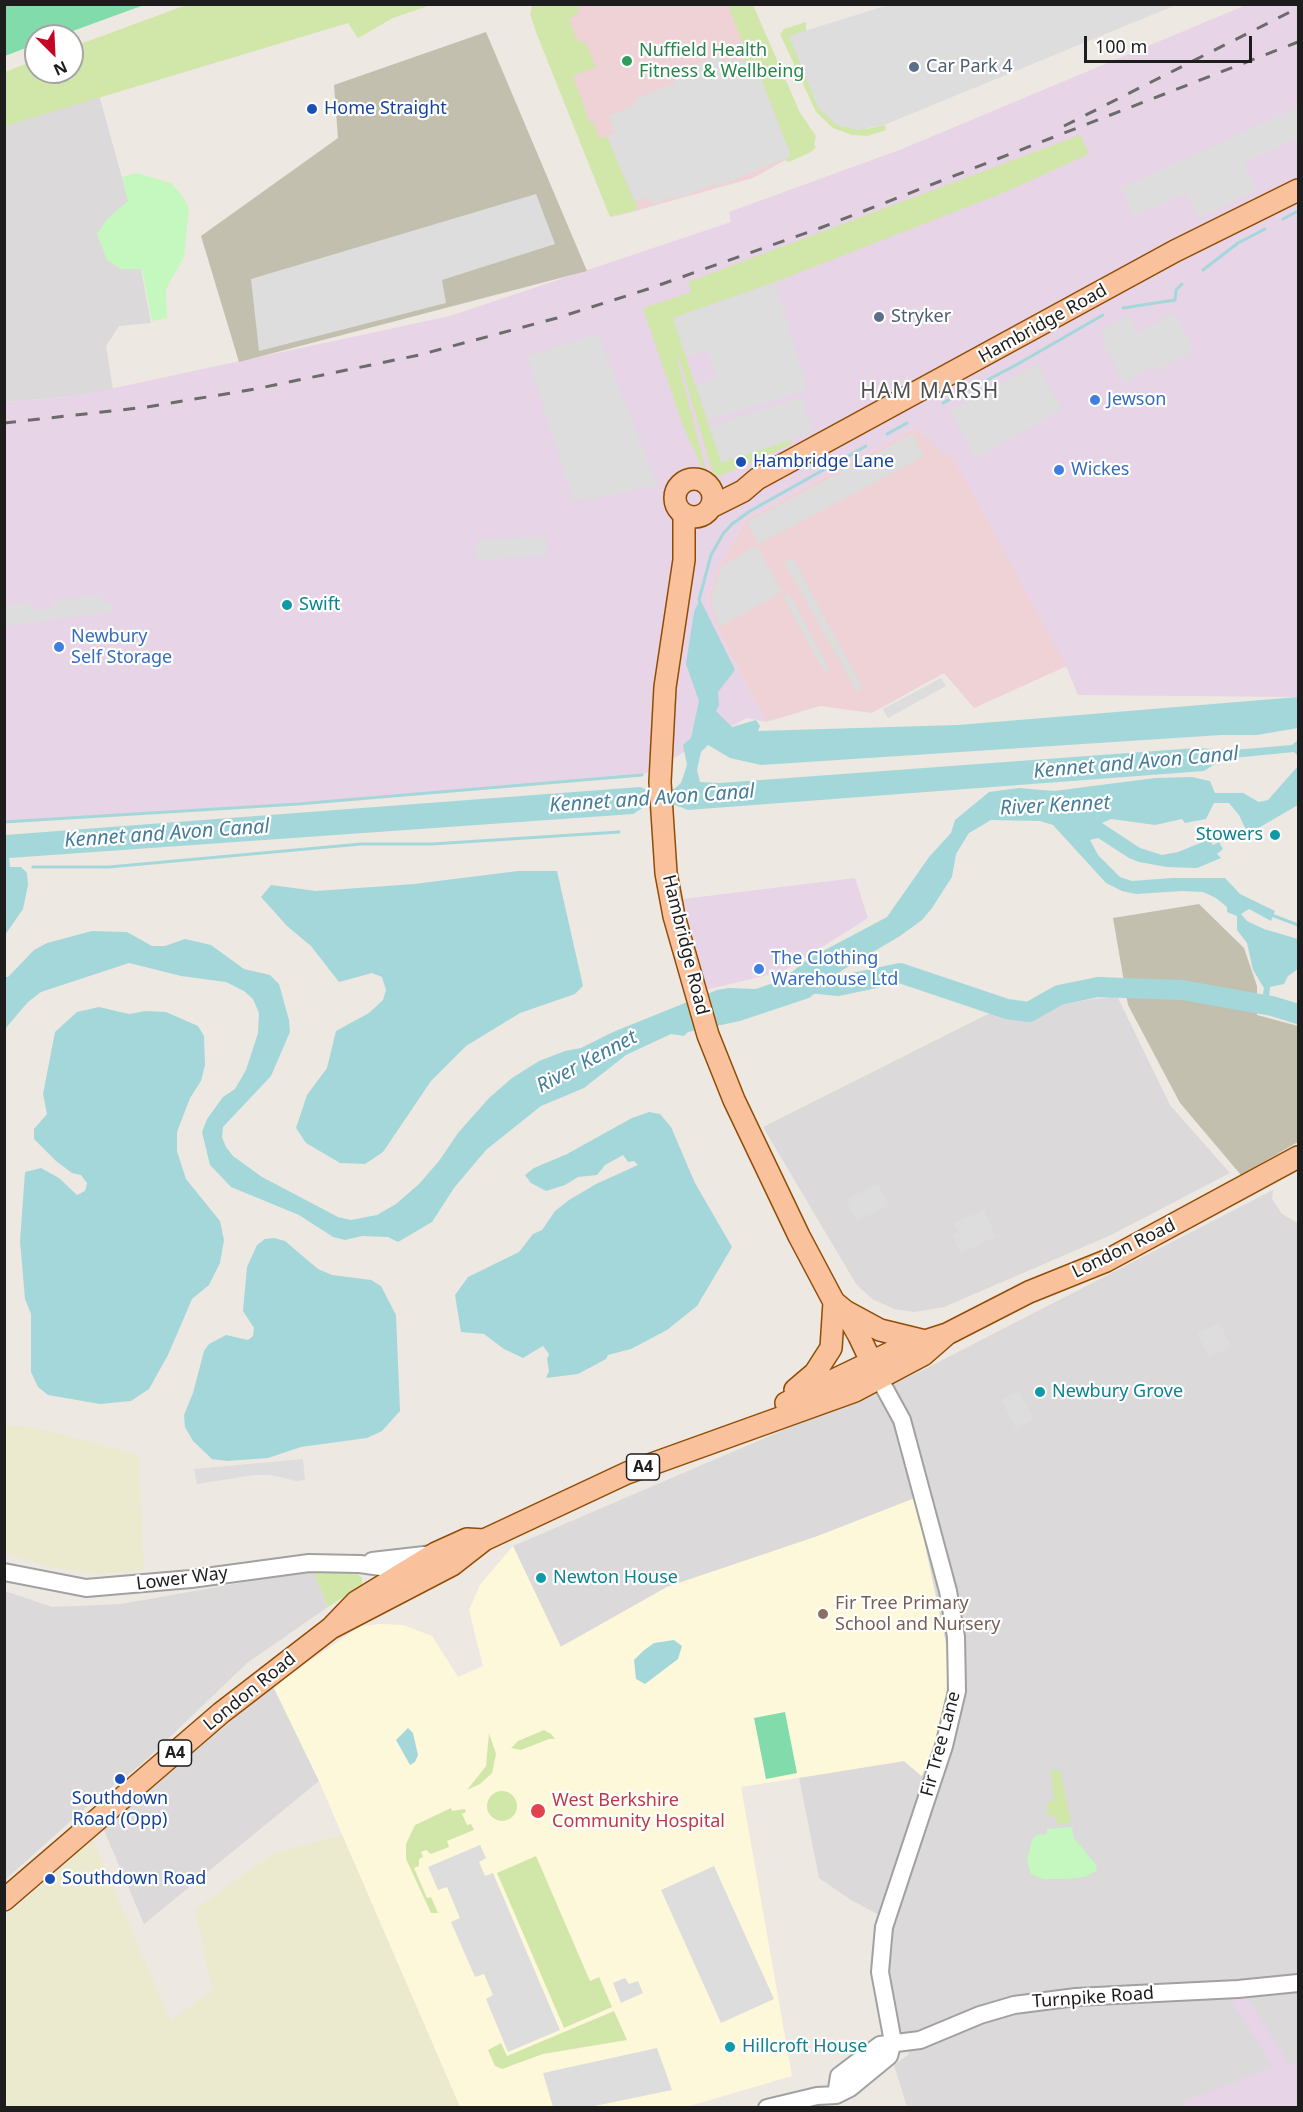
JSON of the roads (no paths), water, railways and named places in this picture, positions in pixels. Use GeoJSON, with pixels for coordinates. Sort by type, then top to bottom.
{"type":"FeatureCollection","features":[{"type":"Feature","properties":{"kind":"main road","name":"Hambridge Road"},"geometry":{"type":"LineString","coordinates":[[684,561],[694,544],[709,502],[1185,246],[1299,190]]}},
{"type":"Feature","properties":{"kind":"main road"},"geometry":{"type":"LineString","coordinates":[[689,480],[699,480],[709,502],[693,516],[684,514],[679,509],[675,497],[682,484],[689,480]]}},
{"type":"Feature","properties":{"kind":"main road","name":"Hambridge Road"},"geometry":{"type":"LineString","coordinates":[[684,514],[684,561],[665,687],[660,782],[666,873],[674,916],[708,1035],[734,1100],[799,1236],[871,1369]]}},
{"type":"Feature","properties":{"kind":"main road","name":"London Road"},"geometry":{"type":"LineString","coordinates":[[762,1423],[778,1407],[871,1369],[925,1341],[947,1334],[1029,1292],[1106,1262],[1299,1157]]}},
{"type":"Feature","properties":{"kind":"main road"},"geometry":{"type":"LineString","coordinates":[[778,1407],[823,1363],[833,1342],[838,1310],[880,1330],[925,1341]]}},
{"type":"Feature","properties":{"kind":"main road","name":"London Road"},"geometry":{"type":"LineString","coordinates":[[4,1900],[221,1713],[331,1628],[366,1595],[406,1572],[471,1553],[484,1540],[627,1473],[762,1423],[837,1399],[871,1369],[923,1355],[947,1334]]}},
{"type":"Feature","properties":{"kind":"main road","name":"London Road"},"geometry":{"type":"LineString","coordinates":[[331,1628],[440,1561]]}},
{"type":"Feature","properties":{"kind":"street","name":"Fir Tree Lane"},"geometry":{"type":"LineString","coordinates":[[871,1369],[902,1420],[953,1613],[958,1673],[950,1727],[884,1927],[880,1972],[893,2042]]}},
{"type":"Feature","properties":{"kind":"street","name":"Lower Way"},"geometry":{"type":"LineString","coordinates":[[360,1564],[380,1559],[440,1561]]}},
{"type":"Feature","properties":{"kind":"street","name":"Lower Way"},"geometry":{"type":"LineString","coordinates":[[4,1572],[86,1588],[107,1588],[309,1563],[360,1564],[406,1572]]}},
{"type":"Feature","properties":{"kind":"street"},"geometry":{"type":"LineString","coordinates":[[360,1564],[369,1578],[366,1595]]}},
{"type":"Feature","properties":{"kind":"street","name":"Turnpike Road"},"geometry":{"type":"LineString","coordinates":[[766,2108],[817,2096],[836,2095],[839,2076],[880,2045],[920,2040],[994,2010],[1032,2002],[1299,1983]]}},
{"type":"Feature","properties":{"kind":"water","name":"Kennet and Avon Canal"},"geometry":{"type":"Polygon","coordinates":[[[700,599],[735,670],[718,692],[719,705],[716,711],[732,727],[756,720],[760,726],[758,731],[958,725],[1298,697],[1298,728],[1257,735],[1221,735],[761,765],[730,758],[708,745],[701,752],[697,770],[700,782],[720,783],[1196,748],[1233,750],[1292,745],[1298,740],[1298,756],[1294,752],[1223,759],[1204,771],[688,810],[675,805],[647,805],[633,814],[9,858],[10,867],[21,867],[27,873],[28,885],[23,909],[5,935],[5,835],[640,787],[648,790],[674,789],[681,783],[687,765],[683,745],[691,738],[699,701],[686,664],[694,612],[700,599]]]}},
{"type":"Feature","properties":{"kind":"water","name":"River Kennet"},"geometry":{"type":"Polygon","coordinates":[[[1298,766],[1298,805],[1248,834],[1239,815],[1229,803],[1214,803],[1206,819],[1185,823],[1182,819],[1155,825],[1111,819],[1102,823],[1140,848],[1162,855],[1178,852],[1210,839],[1213,845],[1219,842],[1223,849],[1217,854],[1221,858],[1197,868],[1167,867],[1139,862],[1098,838],[1090,840],[1098,855],[1120,877],[1132,881],[1225,878],[1240,894],[1275,911],[1271,921],[1249,909],[1241,914],[1247,921],[1264,929],[1298,939],[1298,969],[1288,976],[1284,984],[1270,987],[1269,997],[1263,994],[1264,988],[1253,970],[1247,943],[1237,930],[1237,916],[1227,912],[1227,907],[1216,898],[1203,892],[1136,894],[1122,891],[1106,883],[1053,825],[1040,821],[991,820],[969,833],[956,854],[952,877],[932,908],[922,920],[900,936],[841,971],[809,998],[740,1021],[688,1032],[684,1036],[671,1034],[626,1055],[584,1088],[541,1106],[486,1150],[454,1188],[432,1222],[398,1242],[388,1237],[362,1236],[345,1240],[333,1237],[299,1215],[231,1187],[210,1165],[202,1132],[207,1119],[223,1097],[235,1089],[246,1070],[258,1033],[259,1013],[253,999],[244,991],[226,982],[181,976],[129,963],[41,992],[28,1002],[5,1029],[5,977],[8,977],[34,950],[47,943],[92,931],[127,932],[152,946],[165,946],[185,939],[211,945],[244,969],[270,975],[279,984],[290,1032],[271,1076],[223,1127],[222,1137],[226,1147],[233,1156],[262,1177],[338,1217],[351,1220],[377,1215],[396,1204],[419,1184],[439,1161],[458,1133],[489,1098],[512,1078],[539,1061],[565,1051],[581,1048],[613,1032],[717,990],[756,989],[782,980],[808,959],[887,917],[929,857],[951,833],[955,820],[989,792],[1019,788],[1054,791],[1155,778],[1192,777],[1210,781],[1215,793],[1243,793],[1259,802],[1268,800],[1298,766]]]}},
{"type":"Feature","properties":{"kind":"water"},"geometry":{"type":"Polygon","coordinates":[[[518,871],[557,871],[583,986],[575,994],[520,1013],[466,1046],[431,1081],[383,1152],[365,1164],[340,1163],[306,1143],[296,1128],[307,1095],[327,1068],[336,1031],[369,1013],[383,1000],[386,990],[382,977],[372,973],[339,982],[311,946],[287,926],[261,897],[271,885],[316,891],[414,884],[518,871]]]}},
{"type":"Feature","properties":{"kind":"water"},"geometry":{"type":"Polygon","coordinates":[[[99,1007],[129,1014],[146,1011],[166,1012],[198,1026],[204,1036],[205,1065],[201,1081],[190,1098],[177,1132],[177,1151],[186,1179],[220,1221],[224,1240],[220,1263],[209,1285],[192,1299],[168,1355],[149,1389],[131,1401],[100,1404],[48,1395],[38,1387],[31,1372],[31,1314],[25,1299],[20,1241],[25,1172],[41,1168],[59,1178],[77,1195],[85,1191],[87,1183],[81,1175],[72,1173],[56,1161],[34,1139],[34,1129],[47,1114],[43,1094],[55,1032],[77,1012],[99,1007]]]}},
{"type":"Feature","properties":{"kind":"water"},"geometry":{"type":"Polygon","coordinates":[[[649,1112],[660,1114],[671,1127],[695,1183],[732,1247],[697,1306],[667,1330],[631,1349],[608,1355],[606,1359],[578,1374],[546,1378],[549,1371],[547,1359],[549,1354],[543,1346],[523,1358],[504,1349],[484,1334],[461,1332],[455,1295],[468,1277],[519,1252],[533,1234],[542,1230],[555,1211],[569,1200],[596,1184],[638,1165],[634,1161],[628,1162],[623,1155],[605,1165],[597,1175],[578,1177],[565,1185],[546,1191],[531,1183],[525,1175],[534,1168],[567,1154],[632,1118],[649,1112]]]}},
{"type":"Feature","properties":{"kind":"water"},"geometry":{"type":"Polygon","coordinates":[[[274,1238],[285,1241],[318,1269],[332,1275],[371,1280],[381,1286],[396,1315],[400,1411],[382,1431],[367,1438],[301,1447],[268,1458],[227,1461],[212,1459],[193,1441],[185,1427],[184,1415],[193,1393],[204,1351],[209,1344],[226,1335],[248,1340],[253,1336],[254,1328],[243,1311],[247,1267],[257,1245],[265,1239],[274,1238]]]}},
{"type":"Feature","properties":{"kind":"water"},"geometry":{"type":"Polygon","coordinates":[[[674,1640],[682,1646],[678,1659],[645,1684],[636,1679],[634,1660],[654,1643],[674,1640]]]}},
{"type":"Feature","properties":{"kind":"water"},"geometry":{"type":"Polygon","coordinates":[[[408,1728],[413,1733],[418,1755],[415,1762],[410,1765],[396,1740],[408,1728]]]}},
{"type":"Feature","properties":{"kind":"waterway"},"geometry":{"type":"LineString","coordinates":[[1283,219],[1298,211]]}},
{"type":"Feature","properties":{"kind":"waterway"},"geometry":{"type":"LineString","coordinates":[[1203,270],[1238,243],[1265,229]]}},
{"type":"Feature","properties":{"kind":"waterway"},"geometry":{"type":"LineString","coordinates":[[1123,308],[1175,300],[1176,290],[1182,284]]}},
{"type":"Feature","properties":{"kind":"waterway"},"geometry":{"type":"LineString","coordinates":[[943,403],[1016,365],[1103,315]]}},
{"type":"Feature","properties":{"kind":"waterway"},"geometry":{"type":"LineString","coordinates":[[887,434],[907,423]]}},
{"type":"Feature","properties":{"kind":"waterway"},"geometry":{"type":"LineString","coordinates":[[699,600],[711,555],[723,534],[732,524],[750,511],[866,446]]}},
{"type":"Feature","properties":{"kind":"waterway","name":"Kennet and Avon Canal"},"geometry":{"type":"LineString","coordinates":[[4,822],[298,804],[642,775]]}},
{"type":"Feature","properties":{"kind":"waterway"},"geometry":{"type":"LineString","coordinates":[[33,867],[109,867],[361,844],[432,844],[619,832]]}},
{"type":"Feature","properties":{"kind":"waterway"},"geometry":{"type":"LineString","coordinates":[[1269,914],[1298,925]]}},
{"type":"Feature","properties":{"kind":"waterway"},"geometry":{"type":"LineString","coordinates":[[800,982],[838,986],[900,973],[1007,1009],[1029,1012],[1059,995],[1098,987],[1182,990],[1272,1006],[1298,1014]]}},
{"type":"Feature","properties":{"kind":"railway"},"geometry":{"type":"LineString","coordinates":[[1064,126],[1298,8]]}},
{"type":"Feature","properties":{"kind":"railway"},"geometry":{"type":"LineString","coordinates":[[4,423],[147,407],[255,389],[419,355],[557,318],[648,289],[820,228],[1298,42]]}},
{"type":"Feature","properties":{"kind":"place","name":"Nuffield Health Fitness & Wellbeing"},"geometry":{"type":"Point","coordinates":[627,61]}},
{"type":"Feature","properties":{"kind":"place","name":"Car Park 4"},"geometry":{"type":"Point","coordinates":[914,67]}},
{"type":"Feature","properties":{"kind":"place","name":"Home Straight"},"geometry":{"type":"Point","coordinates":[312,109]}},
{"type":"Feature","properties":{"kind":"place","name":"Stryker"},"geometry":{"type":"Point","coordinates":[879,317]}},
{"type":"Feature","properties":{"kind":"place","name":"Jewson"},"geometry":{"type":"Point","coordinates":[1095,400]}},
{"type":"Feature","properties":{"kind":"place","name":"Hambridge Lane"},"geometry":{"type":"Point","coordinates":[741,462]}},
{"type":"Feature","properties":{"kind":"place","name":"Wickes"},"geometry":{"type":"Point","coordinates":[1059,470]}},
{"type":"Feature","properties":{"kind":"place","name":"Swift"},"geometry":{"type":"Point","coordinates":[287,605]}},
{"type":"Feature","properties":{"kind":"place","name":"Newbury Self Storage"},"geometry":{"type":"Point","coordinates":[59,647]}},
{"type":"Feature","properties":{"kind":"place","name":"Stowers"},"geometry":{"type":"Point","coordinates":[1275,835]}},
{"type":"Feature","properties":{"kind":"place","name":"The Clothing Warehouse Ltd"},"geometry":{"type":"Point","coordinates":[759,969]}},
{"type":"Feature","properties":{"kind":"place","name":"Newbury Grove"},"geometry":{"type":"Point","coordinates":[1040,1392]}},
{"type":"Feature","properties":{"kind":"place","name":"Newton House"},"geometry":{"type":"Point","coordinates":[541,1578]}},
{"type":"Feature","properties":{"kind":"place","name":"Fir Tree Primary School and Nursery"},"geometry":{"type":"Point","coordinates":[823,1614]}},
{"type":"Feature","properties":{"kind":"place","name":"Southdown Road (Opp)"},"geometry":{"type":"Point","coordinates":[120,1779]}},
{"type":"Feature","properties":{"kind":"place","name":"West Berkshire Community Hospital"},"geometry":{"type":"Point","coordinates":[538,1811]}},
{"type":"Feature","properties":{"kind":"place","name":"Southdown Road"},"geometry":{"type":"Point","coordinates":[50,1879]}},
{"type":"Feature","properties":{"kind":"place","name":"Hillcroft House"},"geometry":{"type":"Point","coordinates":[730,2047]}},
{"type":"Feature","properties":{"kind":"district","name":"HAM MARSH"},"geometry":{"type":"Point","coordinates":[930,392]}}]}
